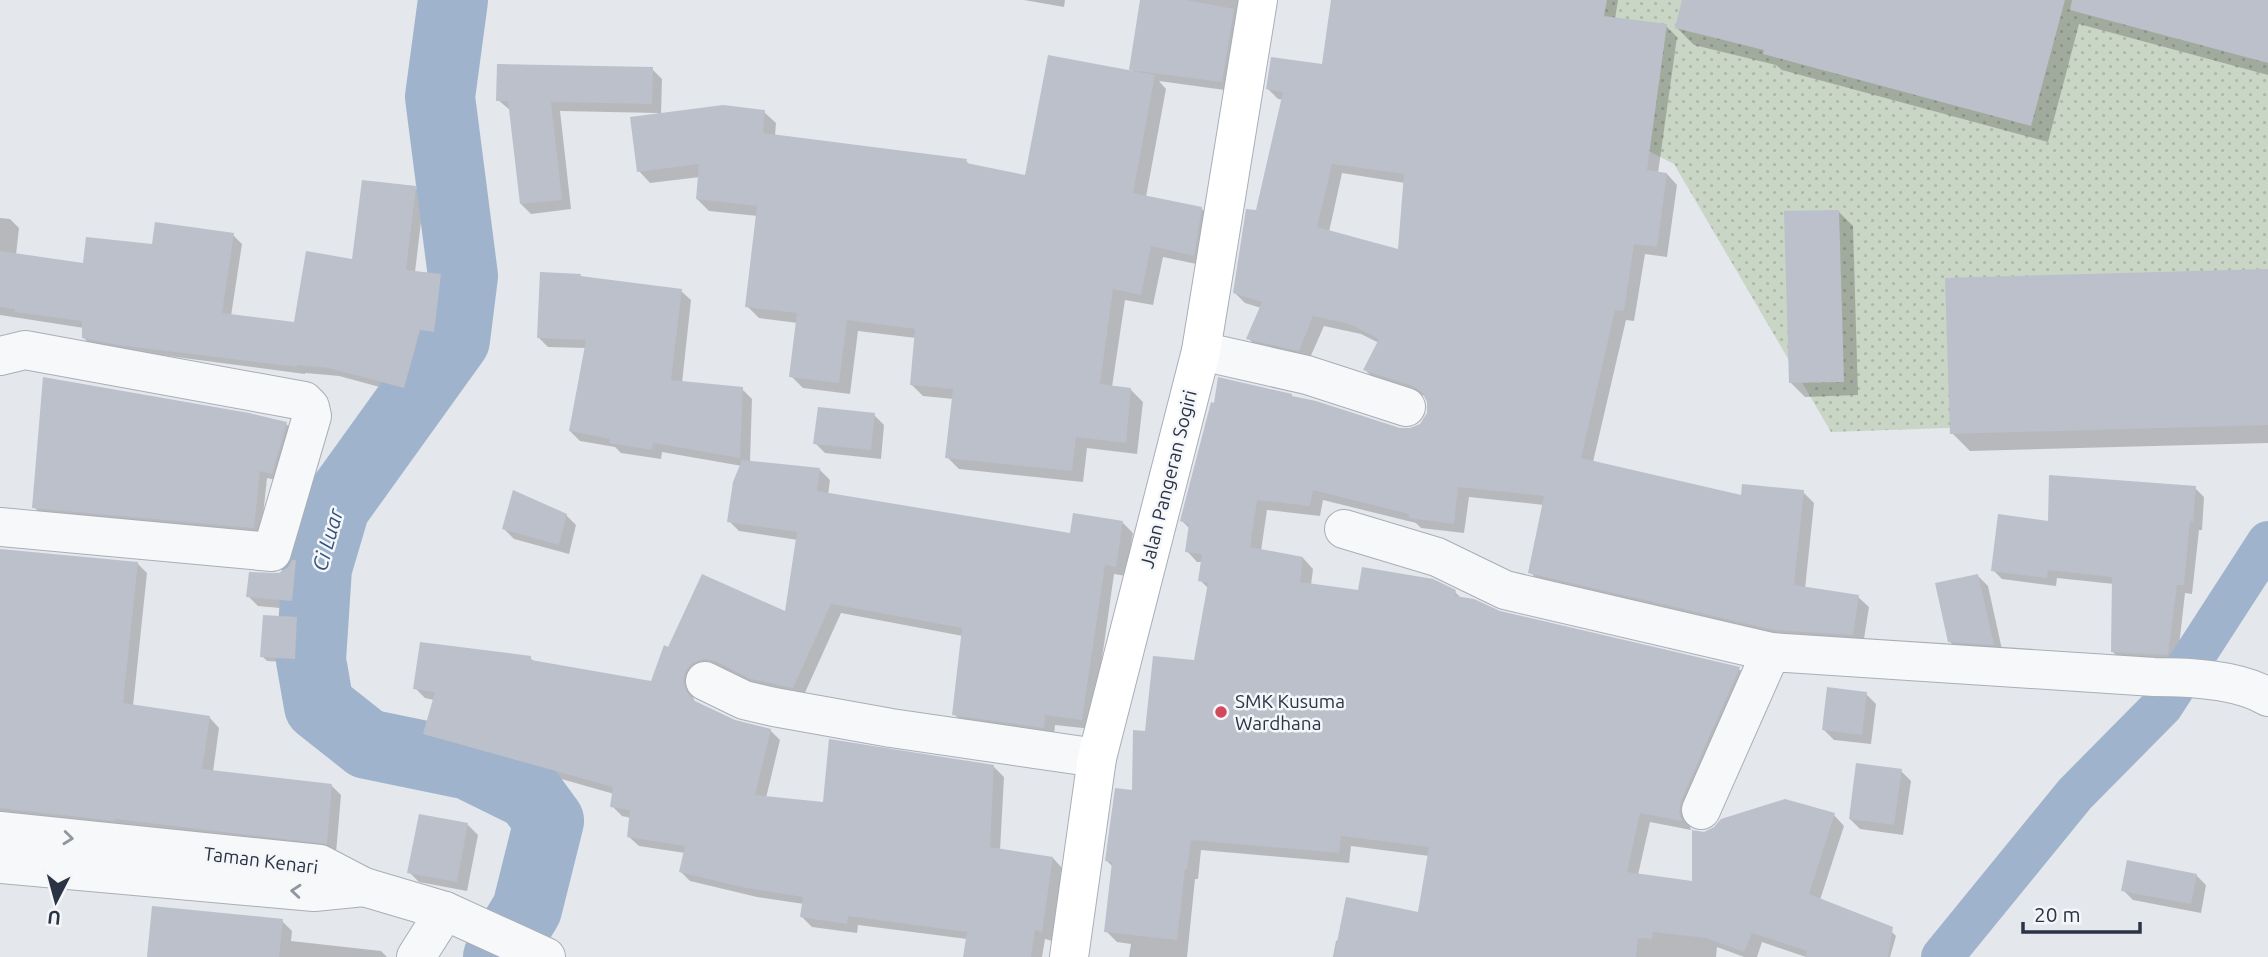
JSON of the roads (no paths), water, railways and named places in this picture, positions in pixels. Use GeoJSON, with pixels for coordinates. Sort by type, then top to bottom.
{"type":"FeatureCollection","features":[{"type":"Feature","properties":{"kind":"street","name":"Jalan Pangeran Sogiri"},"geometry":{"type":"LineString","coordinates":[[1069,957],[1097,758],[1201,351],[1258,0]]}},
{"type":"Feature","properties":{"kind":"street"},"geometry":{"type":"LineString","coordinates":[[0,356],[24,351],[304,401],[310,407],[312,416],[272,552],[0,527]]}},
{"type":"Feature","properties":{"kind":"street"},"geometry":{"type":"LineString","coordinates":[[1201,351],[1307,375],[1406,407]]}},
{"type":"Feature","properties":{"kind":"street"},"geometry":{"type":"LineString","coordinates":[[1344,529],[1437,556],[1505,590],[1771,652],[2154,677],[2196,677],[2257,690],[2268,697]]}},
{"type":"Feature","properties":{"kind":"street"},"geometry":{"type":"LineString","coordinates":[[1701,810],[1771,652]]}},
{"type":"Feature","properties":{"kind":"street"},"geometry":{"type":"LineString","coordinates":[[705,681],[744,700],[774,707],[891,728],[1097,758]]}},
{"type":"Feature","properties":{"kind":"street","name":"Taman Kenari"},"geometry":{"type":"LineString","coordinates":[[0,831],[320,864],[364,887],[445,911],[545,957]]}},
{"type":"Feature","properties":{"kind":"street"},"geometry":{"type":"LineString","coordinates":[[0,864],[314,892],[364,887]]}},
{"type":"Feature","properties":{"kind":"street"},"geometry":{"type":"LineString","coordinates":[[416,957],[445,911]]}},
{"type":"Feature","properties":{"kind":"waterway","name":"Ci Luar"},"geometry":{"type":"LineString","coordinates":[[453,0],[440,97],[463,276],[455,340],[335,507],[317,568],[311,660],[319,706],[367,744],[469,765],[530,795],[549,821],[527,909],[498,957]]}},
{"type":"Feature","properties":{"kind":"waterway"},"geometry":{"type":"LineString","coordinates":[[1942,957],[2075,794],[2162,706],[2268,542]]}},
{"type":"Feature","properties":{"kind":"place","name":"SMK Kusuma Wardhana"},"geometry":{"type":"Point","coordinates":[1221,712]}}]}
